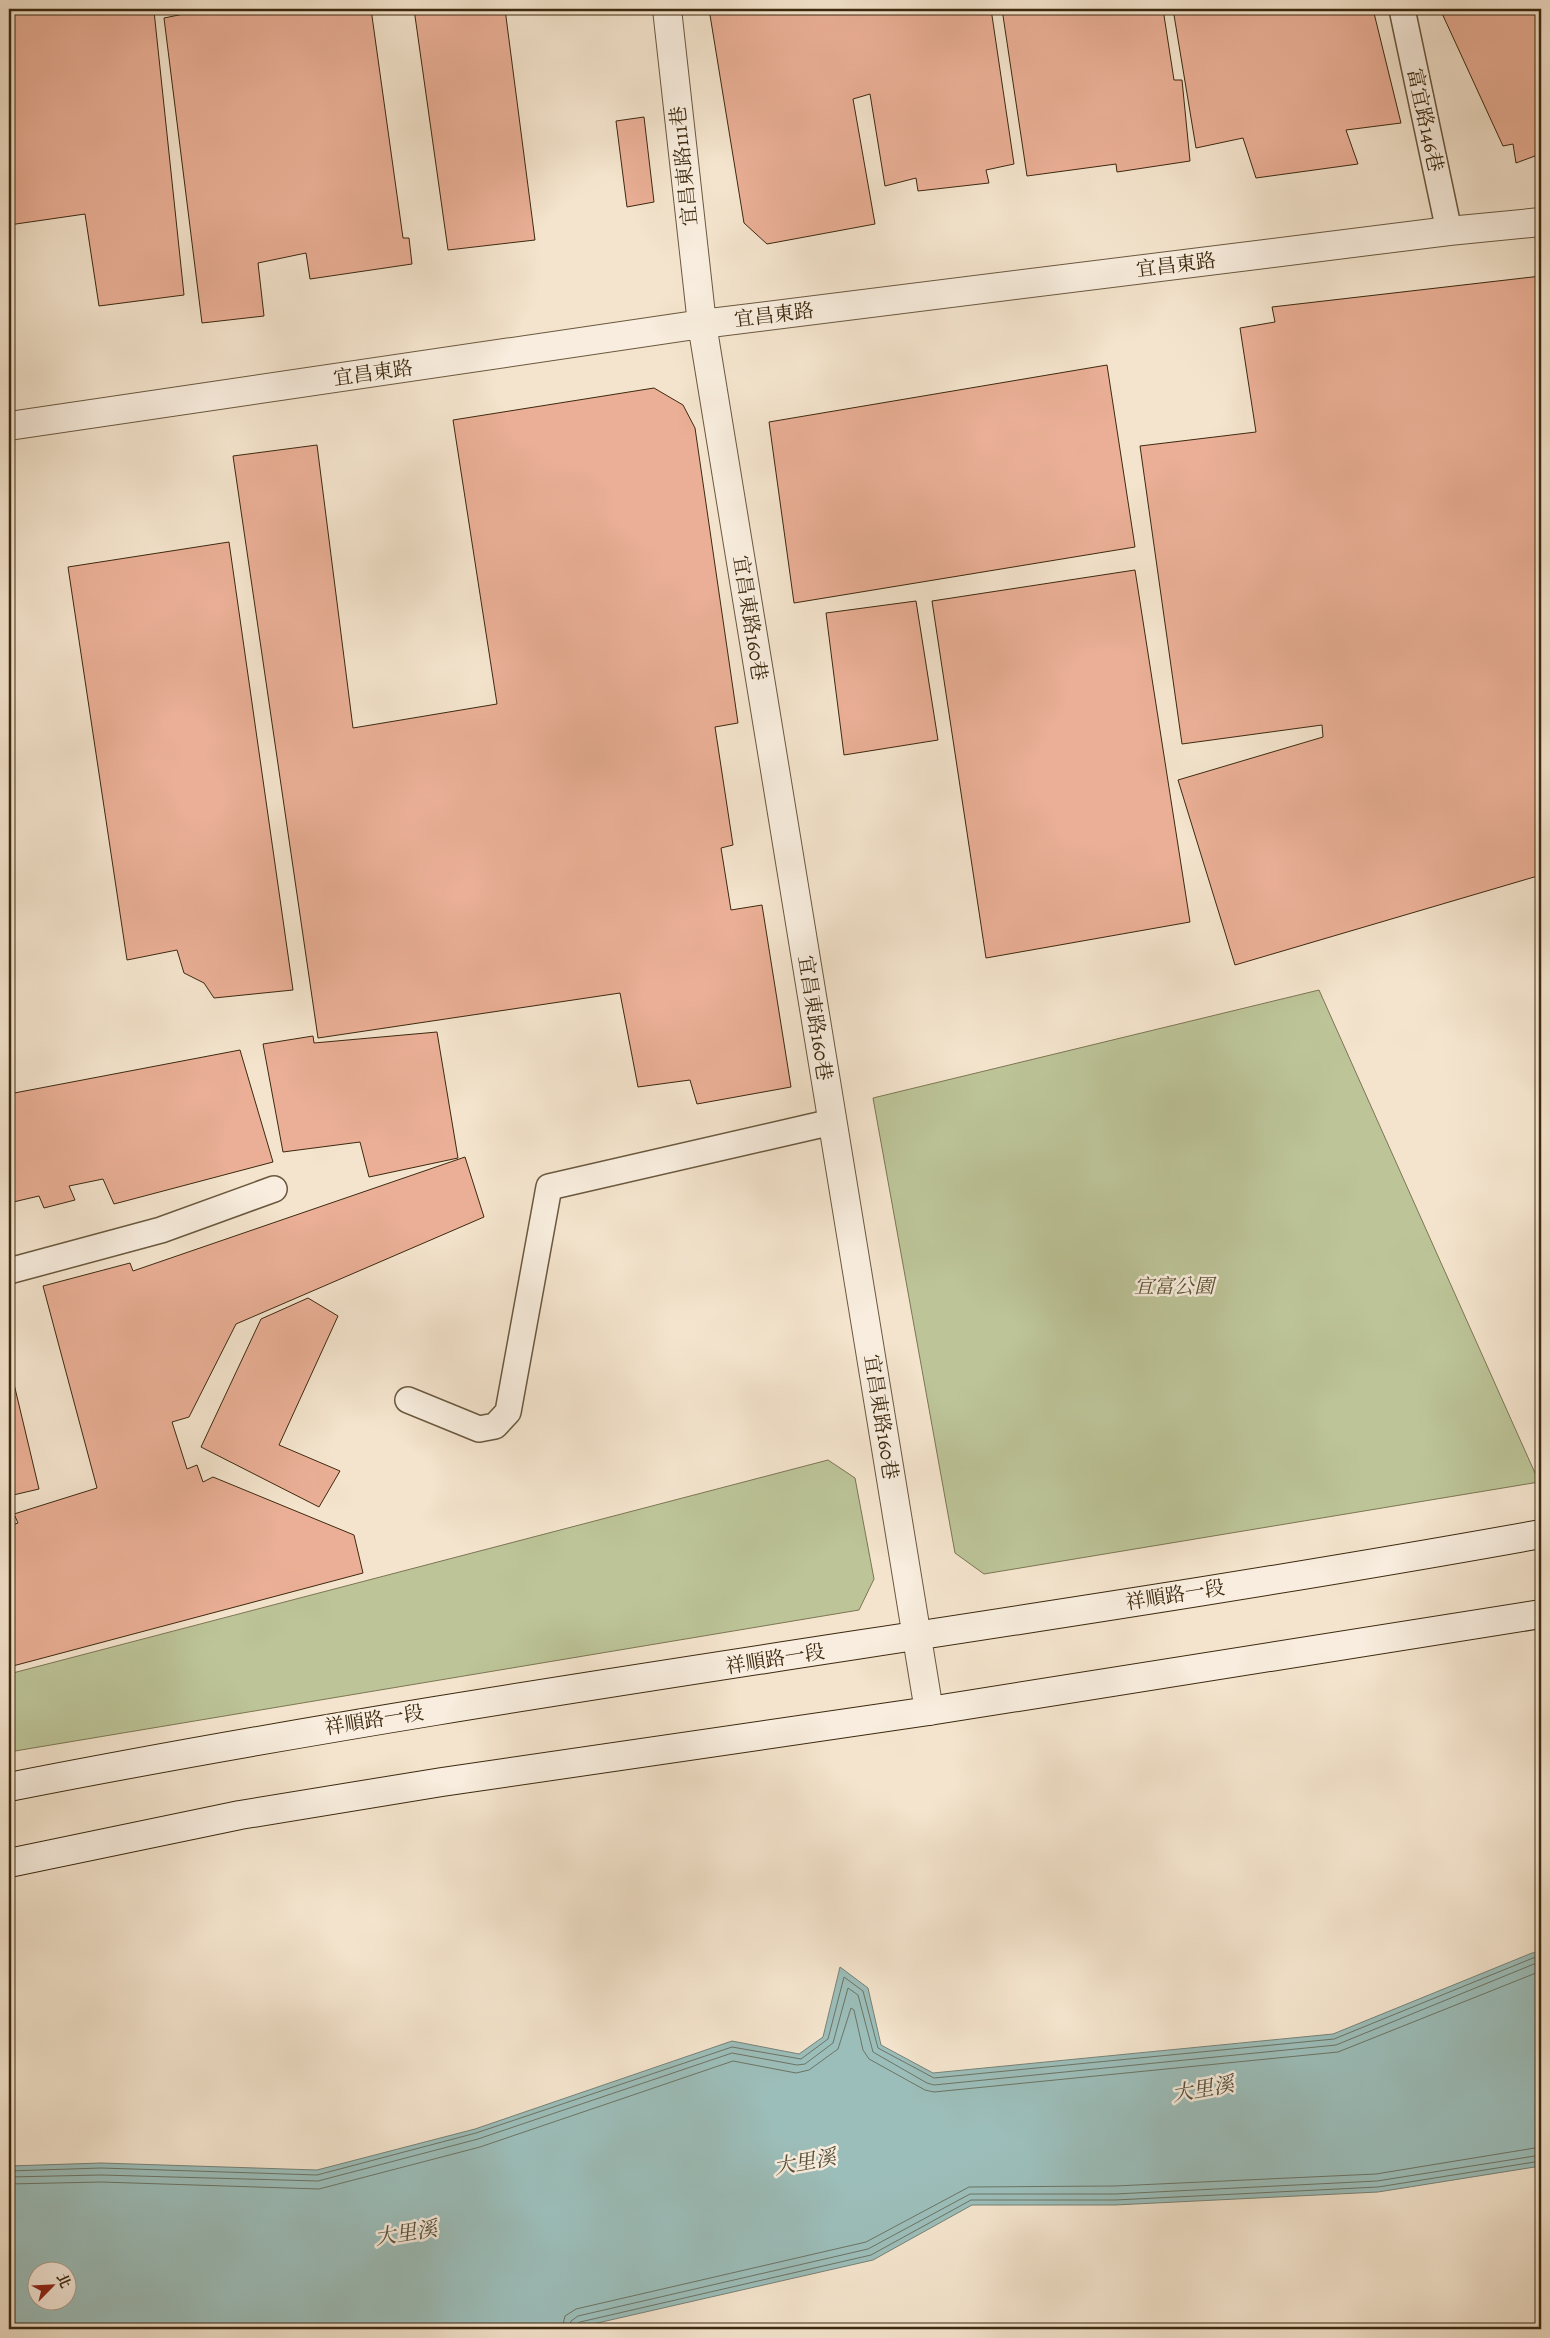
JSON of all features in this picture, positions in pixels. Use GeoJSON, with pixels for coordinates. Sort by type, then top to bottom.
{"type":"FeatureCollection","features":[{"type":"Feature","properties":{"kind":"street","name":"宜昌東路111巷"},"geometry":{"type":"LineString","coordinates":[[667,9],[702,324]]}},
{"type":"Feature","properties":{"kind":"street","name":"宜昌東路"},"geometry":{"type":"LineString","coordinates":[[9,426],[702,324],[1448,231],[1541,222]]}},
{"type":"Feature","properties":{"kind":"street","name":"宜昌東路160巷"},"geometry":{"type":"LineString","coordinates":[[702,324],[929,1711]]}},
{"type":"Feature","properties":{"kind":"street","name":"祥順路一段"},"geometry":{"type":"LineString","coordinates":[[9,1787],[157,1758],[404,1715],[917,1638],[1541,1534]]}},
{"type":"Feature","properties":{"kind":"street"},"geometry":{"type":"LineString","coordinates":[[9,1863],[240,1815],[442,1782],[929,1711],[1541,1614]]}},
{"type":"Feature","properties":{"kind":"lane","name":"富宜路146巷"},"geometry":{"type":"LineString","coordinates":[[1402,9],[1448,231]]}},
{"type":"Feature","properties":{"kind":"lane"},"geometry":{"type":"LineString","coordinates":[[408,1400],[479,1429],[495,1426],[508,1412],[549,1187],[832,1122]]}},
{"type":"Feature","properties":{"kind":"lane"},"geometry":{"type":"LineString","coordinates":[[9,1271],[161,1230],[274,1189]]}},
{"type":"Feature","properties":{"kind":"green space","name":"宜富公園"},"geometry":{"type":"Polygon","coordinates":[[[1319,990],[1539,1482],[984,1574],[955,1553],[873,1098],[1319,990]]]}},
{"type":"Feature","properties":{"kind":"green space"},"geometry":{"type":"Polygon","coordinates":[[[828,1460],[855,1478],[874,1579],[859,1610],[9,1752],[9,1674],[828,1460]]]}},
{"type":"Feature","properties":{"kind":"water","name":"大里溪"},"geometry":{"type":"Polygon","coordinates":[[[1541,1952],[1541,2166],[1378,2192],[1115,2205],[972,2205],[873,2260],[571,2329],[9,2329],[9,2166],[101,2163],[317,2170],[475,2129],[732,2041],[799,2054],[823,2037],[840,1967],[868,1988],[881,2045],[933,2073],[1333,2034],[1532,1953],[1541,1952]]]}},
{"type":"Feature","properties":{"kind":"building"},"geometry":{"type":"Polygon","coordinates":[[[9,9],[169,9],[154,11],[184,295],[99,306],[85,214],[9,225],[9,9]]]}},
{"type":"Feature","properties":{"kind":"building"},"geometry":{"type":"Polygon","coordinates":[[[208,9],[371,9],[403,238],[409,238],[412,264],[310,279],[306,253],[258,263],[264,316],[202,323],[164,18],[208,9]]]}},
{"type":"Feature","properties":{"kind":"building"},"geometry":{"type":"Polygon","coordinates":[[[414,9],[505,9],[535,240],[448,250],[414,9]]]}},
{"type":"Feature","properties":{"kind":"building"},"geometry":{"type":"Polygon","coordinates":[[[709,9],[991,9],[1014,164],[986,170],[989,183],[918,191],[916,178],[885,186],[870,94],[853,99],[875,224],[767,244],[744,223],[709,9]]]}},
{"type":"Feature","properties":{"kind":"building"},"geometry":{"type":"Polygon","coordinates":[[[1002,9],[1163,9],[1174,80],[1182,80],[1190,161],[1117,172],[1116,164],[1027,176],[1002,9]]]}},
{"type":"Feature","properties":{"kind":"building"},"geometry":{"type":"Polygon","coordinates":[[[1173,9],[1373,9],[1401,123],[1346,130],[1358,164],[1256,178],[1243,138],[1196,148],[1173,9]]]}},
{"type":"Feature","properties":{"kind":"building"},"geometry":{"type":"Polygon","coordinates":[[[1440,9],[1541,9],[1541,144],[1538,144],[1535,156],[1516,163],[1513,144],[1503,146],[1440,9]]]}},
{"type":"Feature","properties":{"kind":"building"},"geometry":{"type":"Polygon","coordinates":[[[644,117],[654,202],[627,207],[616,121],[644,117]]]}},
{"type":"Feature","properties":{"kind":"building"},"geometry":{"type":"Polygon","coordinates":[[[1541,276],[1541,875],[1235,965],[1178,780],[1323,737],[1322,725],[1182,744],[1140,446],[1256,432],[1240,328],[1275,322],[1272,307],[1541,276]]]}},
{"type":"Feature","properties":{"kind":"building"},"geometry":{"type":"Polygon","coordinates":[[[1107,365],[1135,547],[794,603],[769,422],[1107,365]]]}},
{"type":"Feature","properties":{"kind":"building"},"geometry":{"type":"Polygon","coordinates":[[[654,388],[683,405],[695,428],[738,723],[715,727],[733,845],[721,848],[731,910],[762,905],[791,1087],[697,1104],[690,1080],[638,1087],[620,993],[318,1038],[233,456],[317,445],[353,728],[497,704],[453,420],[654,388]]]}},
{"type":"Feature","properties":{"kind":"building"},"geometry":{"type":"Polygon","coordinates":[[[229,542],[293,990],[214,998],[204,983],[184,973],[177,950],[127,960],[68,567],[229,542]]]}},
{"type":"Feature","properties":{"kind":"building"},"geometry":{"type":"Polygon","coordinates":[[[1135,570],[1190,922],[986,958],[932,601],[1135,570]]]}},
{"type":"Feature","properties":{"kind":"building"},"geometry":{"type":"Polygon","coordinates":[[[916,601],[938,740],[844,755],[826,613],[916,601]]]}},
{"type":"Feature","properties":{"kind":"building"},"geometry":{"type":"Polygon","coordinates":[[[437,1032],[458,1158],[369,1177],[360,1142],[283,1152],[263,1044],[313,1036],[314,1043],[437,1032]]]}},
{"type":"Feature","properties":{"kind":"building"},"geometry":{"type":"Polygon","coordinates":[[[240,1050],[273,1162],[114,1204],[103,1179],[69,1186],[75,1200],[44,1208],[39,1196],[9,1203],[9,1094],[240,1050]]]}},
{"type":"Feature","properties":{"kind":"building"},"geometry":{"type":"Polygon","coordinates":[[[465,1157],[484,1217],[236,1324],[189,1417],[172,1422],[187,1469],[197,1465],[203,1482],[213,1477],[354,1535],[363,1573],[9,1667],[9,1526],[18,1523],[14,1514],[97,1488],[43,1286],[130,1263],[133,1271],[465,1157]]]}},
{"type":"Feature","properties":{"kind":"building"},"geometry":{"type":"Polygon","coordinates":[[[308,1298],[338,1316],[279,1445],[340,1471],[319,1507],[201,1447],[261,1319],[308,1298]]]}},
{"type":"Feature","properties":{"kind":"building"},"geometry":{"type":"Polygon","coordinates":[[[9,1363],[39,1489],[9,1496],[9,1363]]]}}]}
